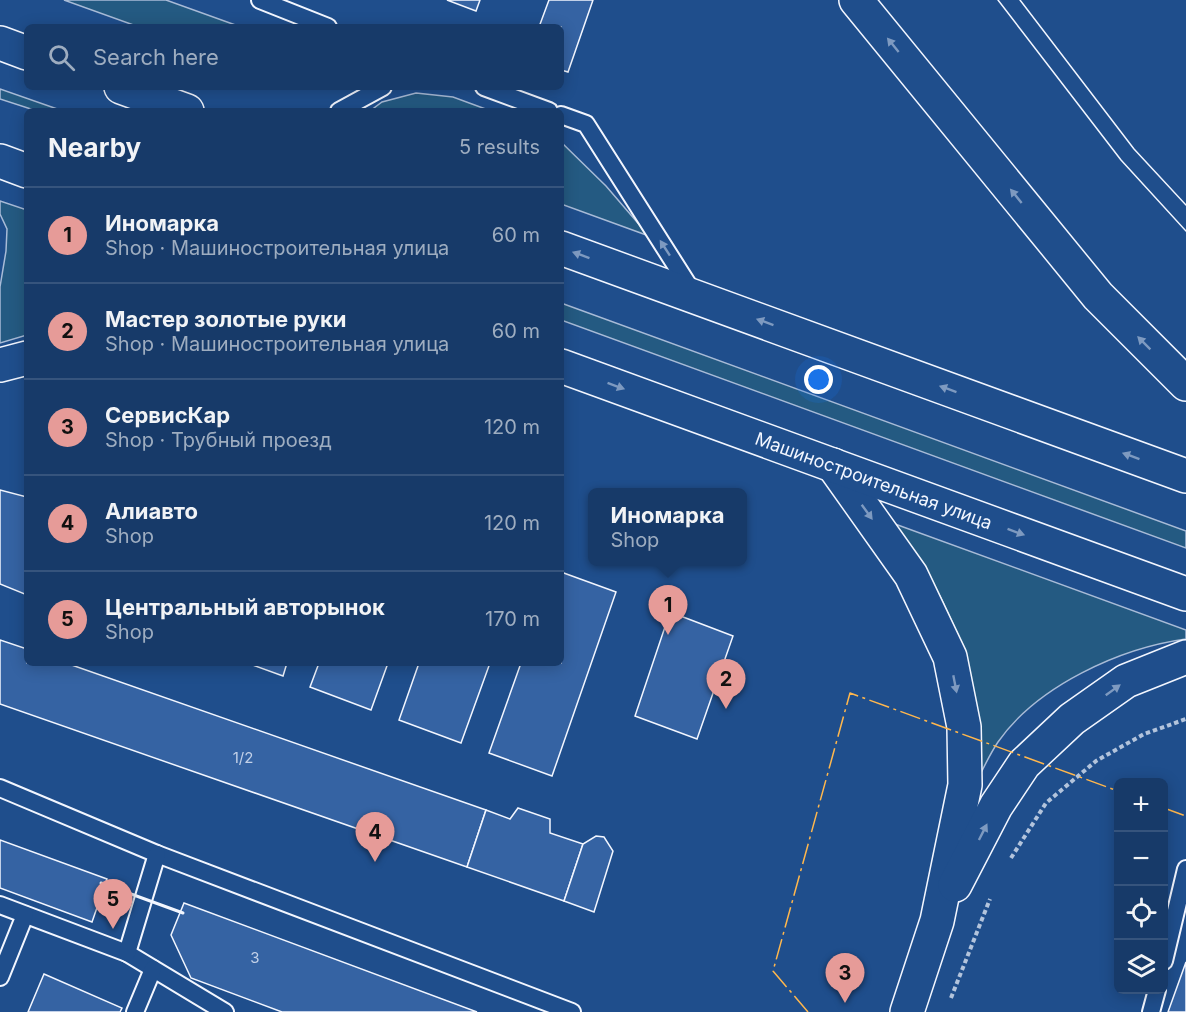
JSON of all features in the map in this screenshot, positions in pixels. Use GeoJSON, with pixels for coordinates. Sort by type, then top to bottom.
{"type":"FeatureCollection","features":[{"type":"Feature","properties":{"kind":"main road"},"geometry":{"type":"LineString","coordinates":[[856,0],[1098,296],[1186,384]]}},
{"type":"Feature","properties":{"kind":"main road"},"geometry":{"type":"LineString","coordinates":[[0,43],[24,52]]}},
{"type":"Feature","properties":{"kind":"main road"},"geometry":{"type":"LineString","coordinates":[[129,90],[179,108]]}},
{"type":"Feature","properties":{"kind":"main road"},"geometry":{"type":"LineString","coordinates":[[0,161],[24,170]]}},
{"type":"Feature","properties":{"kind":"main road"},"geometry":{"type":"LineString","coordinates":[[564,249],[1186,476]]}},
{"type":"Feature","properties":{"kind":"main road"},"geometry":{"type":"LineString","coordinates":[[0,365],[24,359]]}},
{"type":"Feature","properties":{"kind":"main road","name":"Машиностроительная улица"},"geometry":{"type":"LineString","coordinates":[[564,367],[1186,594]]}},
{"type":"Feature","properties":{"kind":"main road"},"geometry":{"type":"LineString","coordinates":[[832,465],[911,575],[950,657],[964,727],[965,785],[937,921],[907,1012]]}},
{"type":"Feature","properties":{"kind":"main road"},"geometry":{"type":"LineString","coordinates":[[937,921],[996,806],[1024,764],[1072,719],[1126,681],[1186,657]]}},
{"type":"Feature","properties":{"kind":"lane"},"geometry":{"type":"LineString","coordinates":[[260,0],[320,24]]}},
{"type":"Feature","properties":{"kind":"lane"},"geometry":{"type":"LineString","coordinates":[[344,108],[378,90]]}},
{"type":"Feature","properties":{"kind":"lane"},"geometry":{"type":"LineString","coordinates":[[492,90],[541,108]]}},
{"type":"Feature","properties":{"kind":"lane"},"geometry":{"type":"LineString","coordinates":[[564,116],[586,124],[696,297]]}},
{"type":"Feature","properties":{"kind":"lane"},"geometry":{"type":"LineString","coordinates":[[0,788],[157,854],[572,1012]]}},
{"type":"Feature","properties":{"kind":"lane"},"geometry":{"type":"LineString","coordinates":[[128,953],[157,854]]}},
{"type":"Feature","properties":{"kind":"lane"},"geometry":{"type":"LineString","coordinates":[[1168,944],[1186,869]]}},
{"type":"Feature","properties":{"kind":"lane"},"geometry":{"type":"LineString","coordinates":[[0,905],[128,953],[225,1012]]}},
{"type":"Feature","properties":{"kind":"lane"},"geometry":{"type":"LineString","coordinates":[[0,977],[25,915]]}},
{"type":"Feature","properties":{"kind":"lane"},"geometry":{"type":"LineString","coordinates":[[135,1012],[153,969]]}},
{"type":"Feature","properties":{"kind":"lane"},"geometry":{"type":"LineString","coordinates":[[1151,1012],[1156,994]]}},
{"type":"Feature","properties":{"kind":"path"},"geometry":{"type":"LineString","coordinates":[[1009,861],[1046,803],[1096,761],[1144,734],[1186,719]]}},
{"type":"Feature","properties":{"kind":"path"},"geometry":{"type":"LineString","coordinates":[[950,1001],[992,892]]}},
{"type":"Feature","properties":{"kind":"shaded area"},"geometry":{"type":"Polygon","coordinates":[[[64,0],[166,0],[233,24],[131,24],[64,0]]]}},
{"type":"Feature","properties":{"kind":"shaded area"},"geometry":{"type":"Polygon","coordinates":[[[0,89],[54,108],[28,108],[0,99],[0,89]]]}},
{"type":"Feature","properties":{"kind":"shaded area"},"geometry":{"type":"Polygon","coordinates":[[[416,93],[453,97],[483,108],[374,108],[382,102],[416,93]]]}},
{"type":"Feature","properties":{"kind":"shaded area"},"geometry":{"type":"Polygon","coordinates":[[[564,145],[606,186],[649,236],[564,205],[564,145]]]}},
{"type":"Feature","properties":{"kind":"shaded area"},"geometry":{"type":"Polygon","coordinates":[[[0,201],[24,209],[24,336],[0,343],[0,287],[7,229],[0,214],[0,201]]]}},
{"type":"Feature","properties":{"kind":"shaded area"},"geometry":{"type":"Polygon","coordinates":[[[564,304],[1186,531],[1186,548],[564,321],[564,304]]]}},
{"type":"Feature","properties":{"kind":"shaded area"},"geometry":{"type":"Polygon","coordinates":[[[895,524],[1186,630],[1186,639],[1134,651],[1082,673],[1057,687],[1015,722],[998,742],[969,799],[959,637],[940,596],[895,524]]]}},
{"type":"Feature","properties":{"kind":"building"},"geometry":{"type":"Polygon","coordinates":[[[447,0],[480,0],[476,11],[447,0]]]}},
{"type":"Feature","properties":{"kind":"building"},"geometry":{"type":"Polygon","coordinates":[[[549,0],[593,0],[568,72],[564,71],[564,24],[540,24],[549,0]]]}},
{"type":"Feature","properties":{"kind":"building"},"geometry":{"type":"Polygon","coordinates":[[[0,490],[24,496],[24,594],[0,584],[0,490]]]}},
{"type":"Feature","properties":{"kind":"building"},"geometry":{"type":"Polygon","coordinates":[[[564,573],[616,592],[552,776],[489,753],[520,666],[564,666],[564,573]]]}},
{"type":"Feature","properties":{"kind":"building"},"geometry":{"type":"Polygon","coordinates":[[[670,612],[733,636],[697,739],[635,716],[670,612]]]}},
{"type":"Feature","properties":{"kind":"building"},"geometry":{"type":"Polygon","coordinates":[[[0,640],[24,648],[24,666],[75,666],[486,810],[467,867],[0,704],[0,640]]]}},
{"type":"Feature","properties":{"kind":"building"},"geometry":{"type":"Polygon","coordinates":[[[255,666],[286,666],[283,676],[255,666]]]}},
{"type":"Feature","properties":{"kind":"building"},"geometry":{"type":"Polygon","coordinates":[[[318,666],[387,666],[371,710],[310,687],[318,666]]]}},
{"type":"Feature","properties":{"kind":"building"},"geometry":{"type":"Polygon","coordinates":[[[418,666],[489,666],[461,743],[399,720],[418,666]]]}},
{"type":"Feature","properties":{"kind":"building"},"geometry":{"type":"Polygon","coordinates":[[[518,808],[550,819],[550,833],[583,844],[564,901],[467,867],[486,810],[510,819],[518,808]]]}},
{"type":"Feature","properties":{"kind":"building"},"geometry":{"type":"Polygon","coordinates":[[[596,836],[604,837],[613,851],[594,912],[564,901],[583,844],[596,836]]]}},
{"type":"Feature","properties":{"kind":"building"},"geometry":{"type":"Polygon","coordinates":[[[0,840],[107,879],[92,922],[0,888],[0,840]]]}},
{"type":"Feature","properties":{"kind":"building"},"geometry":{"type":"Polygon","coordinates":[[[184,903],[477,1012],[282,1012],[191,978],[171,935],[184,903]]]}},
{"type":"Feature","properties":{"kind":"building"},"geometry":{"type":"Polygon","coordinates":[[[1186,962],[1186,1012],[1168,1012],[1186,962]]]}},
{"type":"Feature","properties":{"kind":"building"},"geometry":{"type":"Polygon","coordinates":[[[44,974],[122,1008],[120,1012],[28,1012],[44,974]]]}},
{"type":"Feature","properties":{"kind":"tram line"},"geometry":{"type":"LineString","coordinates":[[998,0],[1121,160],[1186,231]]}},
{"type":"Feature","properties":{"kind":"tram line"},"geometry":{"type":"LineString","coordinates":[[1020,0],[1134,149],[1186,205]]}},
{"type":"Feature","properties":{"kind":"wall"},"geometry":{"type":"LineString","coordinates":[[101,883],[183,913]]}},
{"type":"Feature","properties":{"kind":"power"},"geometry":{"type":"LineString","coordinates":[[808,1012],[773,971],[850,693],[1114,790]]}},
{"type":"Feature","properties":{"kind":"power"},"geometry":{"type":"LineString","coordinates":[[1168,809],[1186,816]]}},
{"type":"Feature","properties":{"kind":"place","name":"Иномарка"},"geometry":{"type":"Point","coordinates":[668,635]}},
{"type":"Feature","properties":{"kind":"place","name":"Мастер золотые руки"},"geometry":{"type":"Point","coordinates":[726,709]}},
{"type":"Feature","properties":{"kind":"place","name":"Алиавто"},"geometry":{"type":"Point","coordinates":[375,862]}},
{"type":"Feature","properties":{"kind":"place","name":"Центральный авторынок"},"geometry":{"type":"Point","coordinates":[113,929]}},
{"type":"Feature","properties":{"kind":"place","name":"СервисКар"},"geometry":{"type":"Point","coordinates":[845,1003]}}]}
